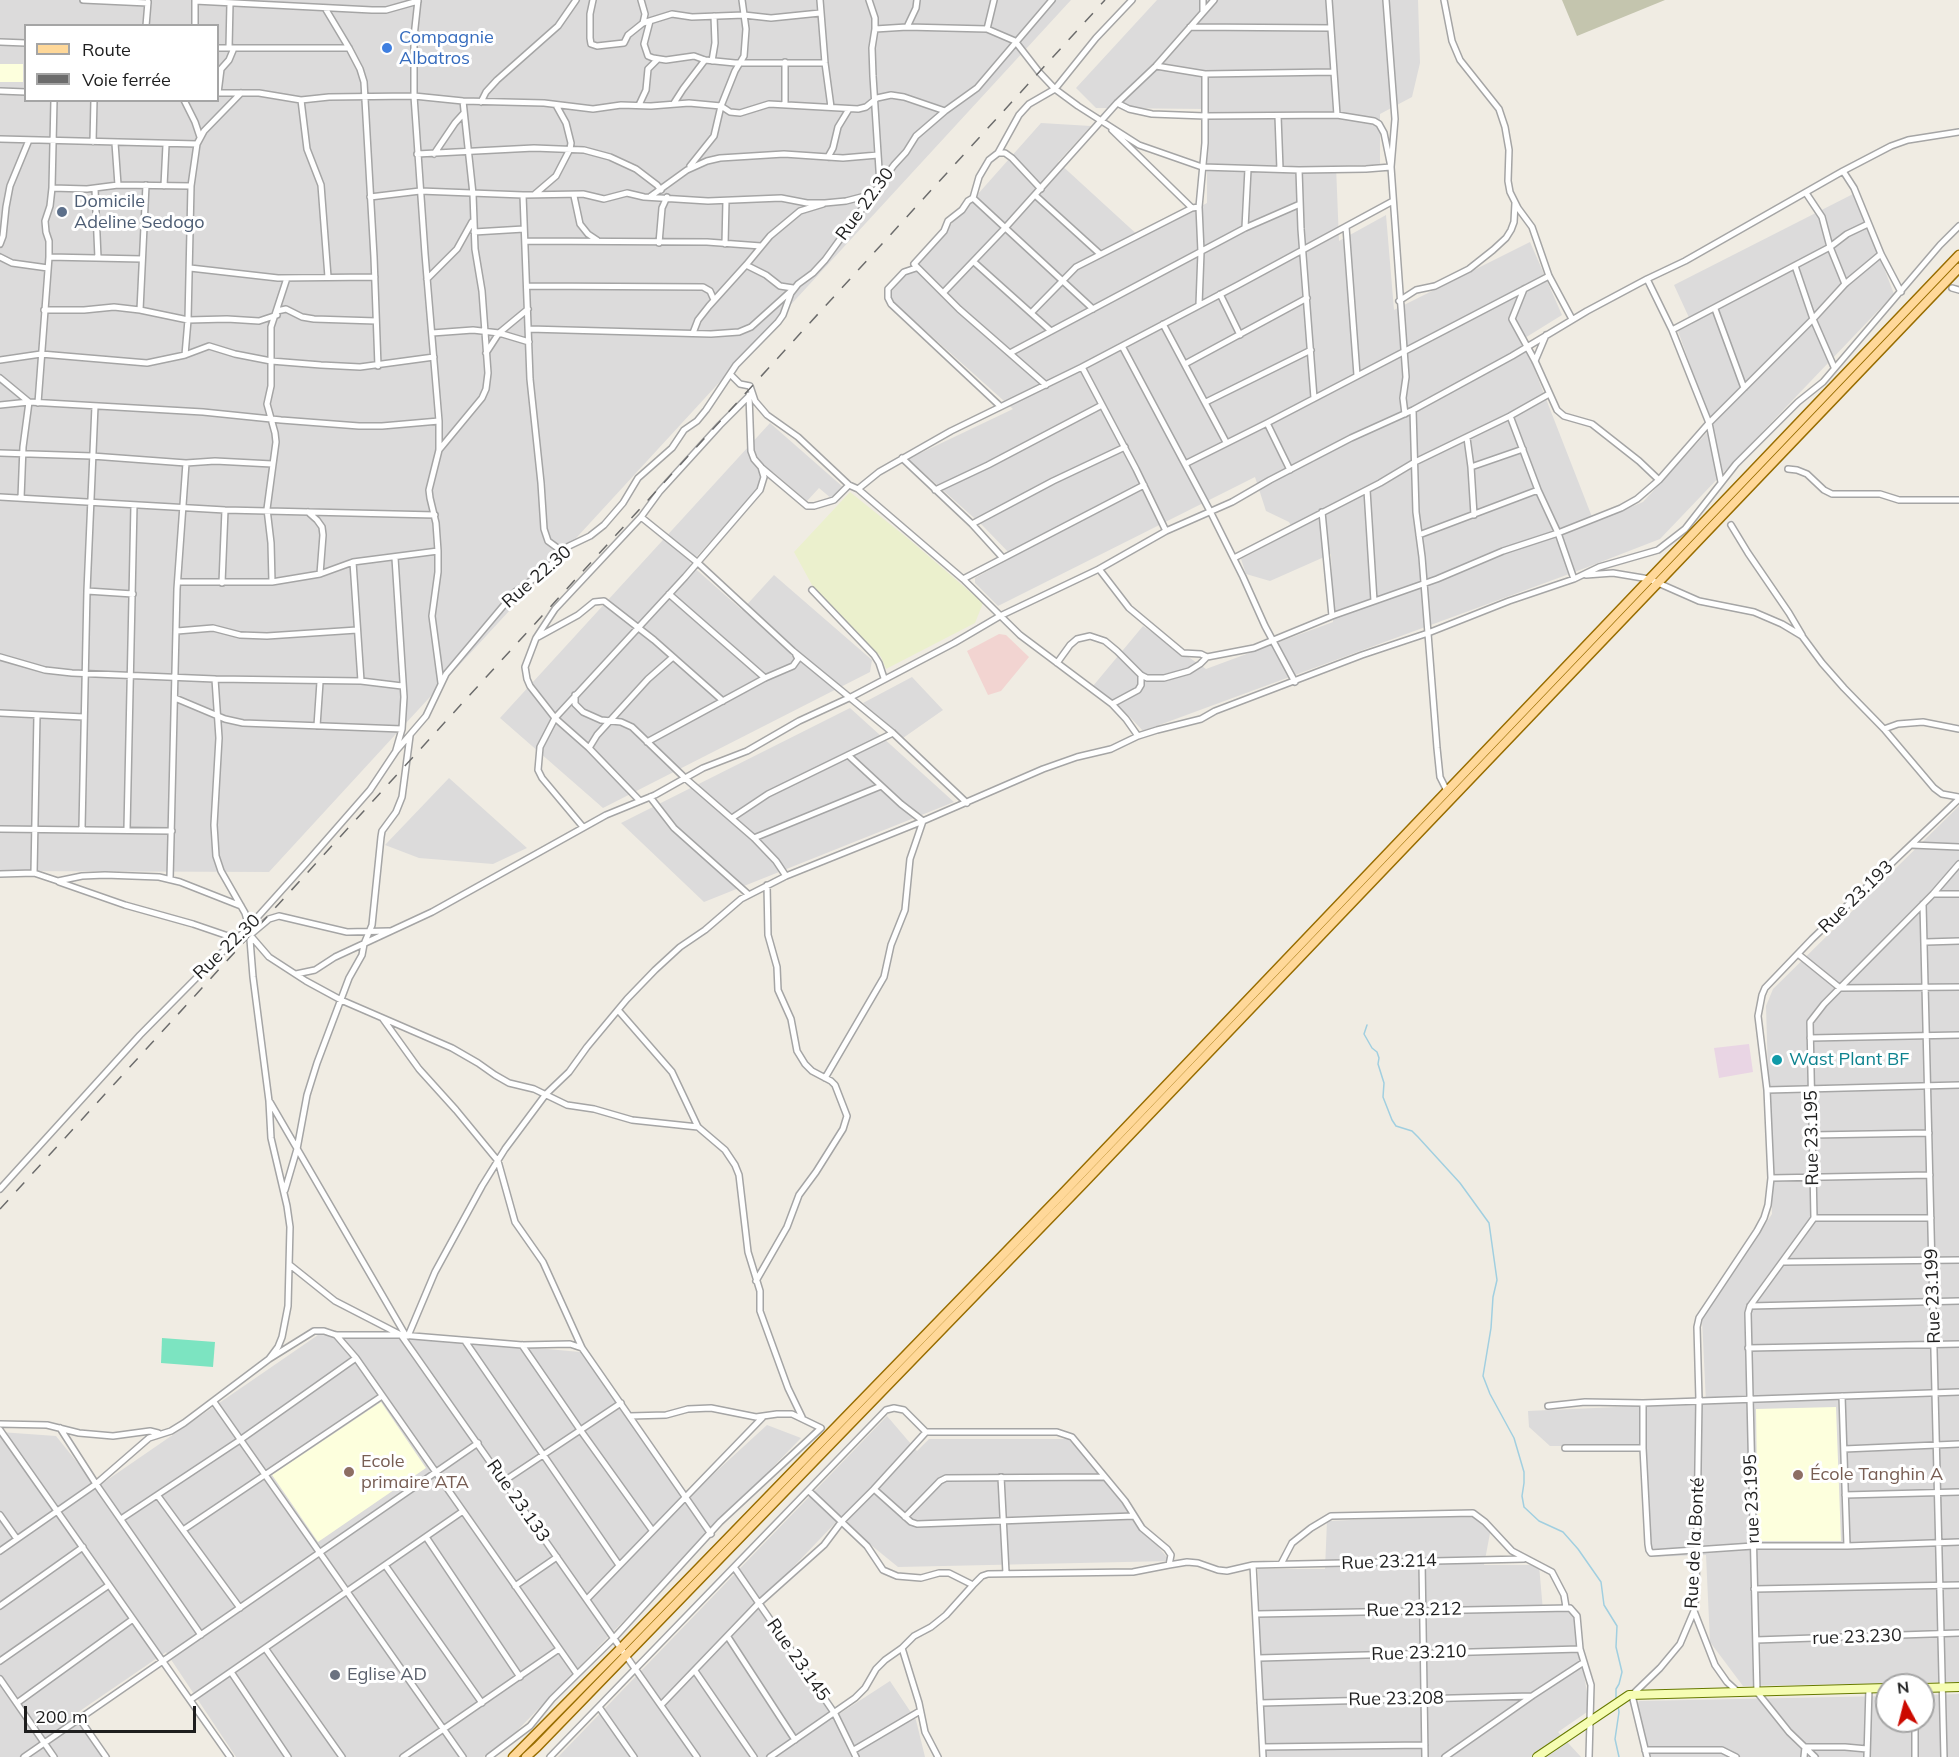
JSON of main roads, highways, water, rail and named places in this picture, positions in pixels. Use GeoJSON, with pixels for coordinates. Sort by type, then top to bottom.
{"type":"FeatureCollection","features":[{"type":"Feature","properties":{"kind":"main road"},"geometry":{"type":"LineString","coordinates":[[526,1757],[537,1748],[624,1651],[832,1429],[1065,1191],[1959,255]]}},
{"type":"Feature","properties":{"kind":"main road"},"geometry":{"type":"LineString","coordinates":[[513,1757],[624,1651],[842,1432],[1225,1037],[1959,268]]}},
{"type":"Feature","properties":{"kind":"waterway"},"geometry":{"type":"LineString","coordinates":[[1367,1025],[1364,1034],[1379,1058],[1378,1064],[1384,1083],[1383,1097],[1392,1120],[1396,1126],[1412,1131],[1418,1137],[1460,1183],[1489,1223],[1497,1280],[1483,1376],[1514,1438],[1524,1472],[1522,1496],[1524,1507],[1539,1521],[1563,1532],[1601,1582],[1604,1605],[1617,1626],[1616,1647],[1622,1672],[1616,1689],[1616,1698]]}},
{"type":"Feature","properties":{"kind":"waterway"},"geometry":{"type":"LineString","coordinates":[[1618,1706],[1615,1739],[1619,1757]]}},
{"type":"Feature","properties":{"kind":"railway"},"geometry":{"type":"LineString","coordinates":[[0,1209],[1105,0]]}},
{"type":"Feature","properties":{"kind":"place","name":"Compagnie Albatros"},"geometry":{"type":"Point","coordinates":[387,48]}},
{"type":"Feature","properties":{"kind":"place","name":"Domicile Adeline Sedogo"},"geometry":{"type":"Point","coordinates":[62,212]}},
{"type":"Feature","properties":{"kind":"place","name":"Wast Plant BF"},"geometry":{"type":"Point","coordinates":[1777,1060]}},
{"type":"Feature","properties":{"kind":"place","name":"Ecole primaire ATA"},"geometry":{"type":"Point","coordinates":[349,1472]}},
{"type":"Feature","properties":{"kind":"place","name":"École Tanghin A"},"geometry":{"type":"Point","coordinates":[1798,1475]}},
{"type":"Feature","properties":{"kind":"place","name":"Eglise AD"},"geometry":{"type":"Point","coordinates":[335,1675]}}]}
